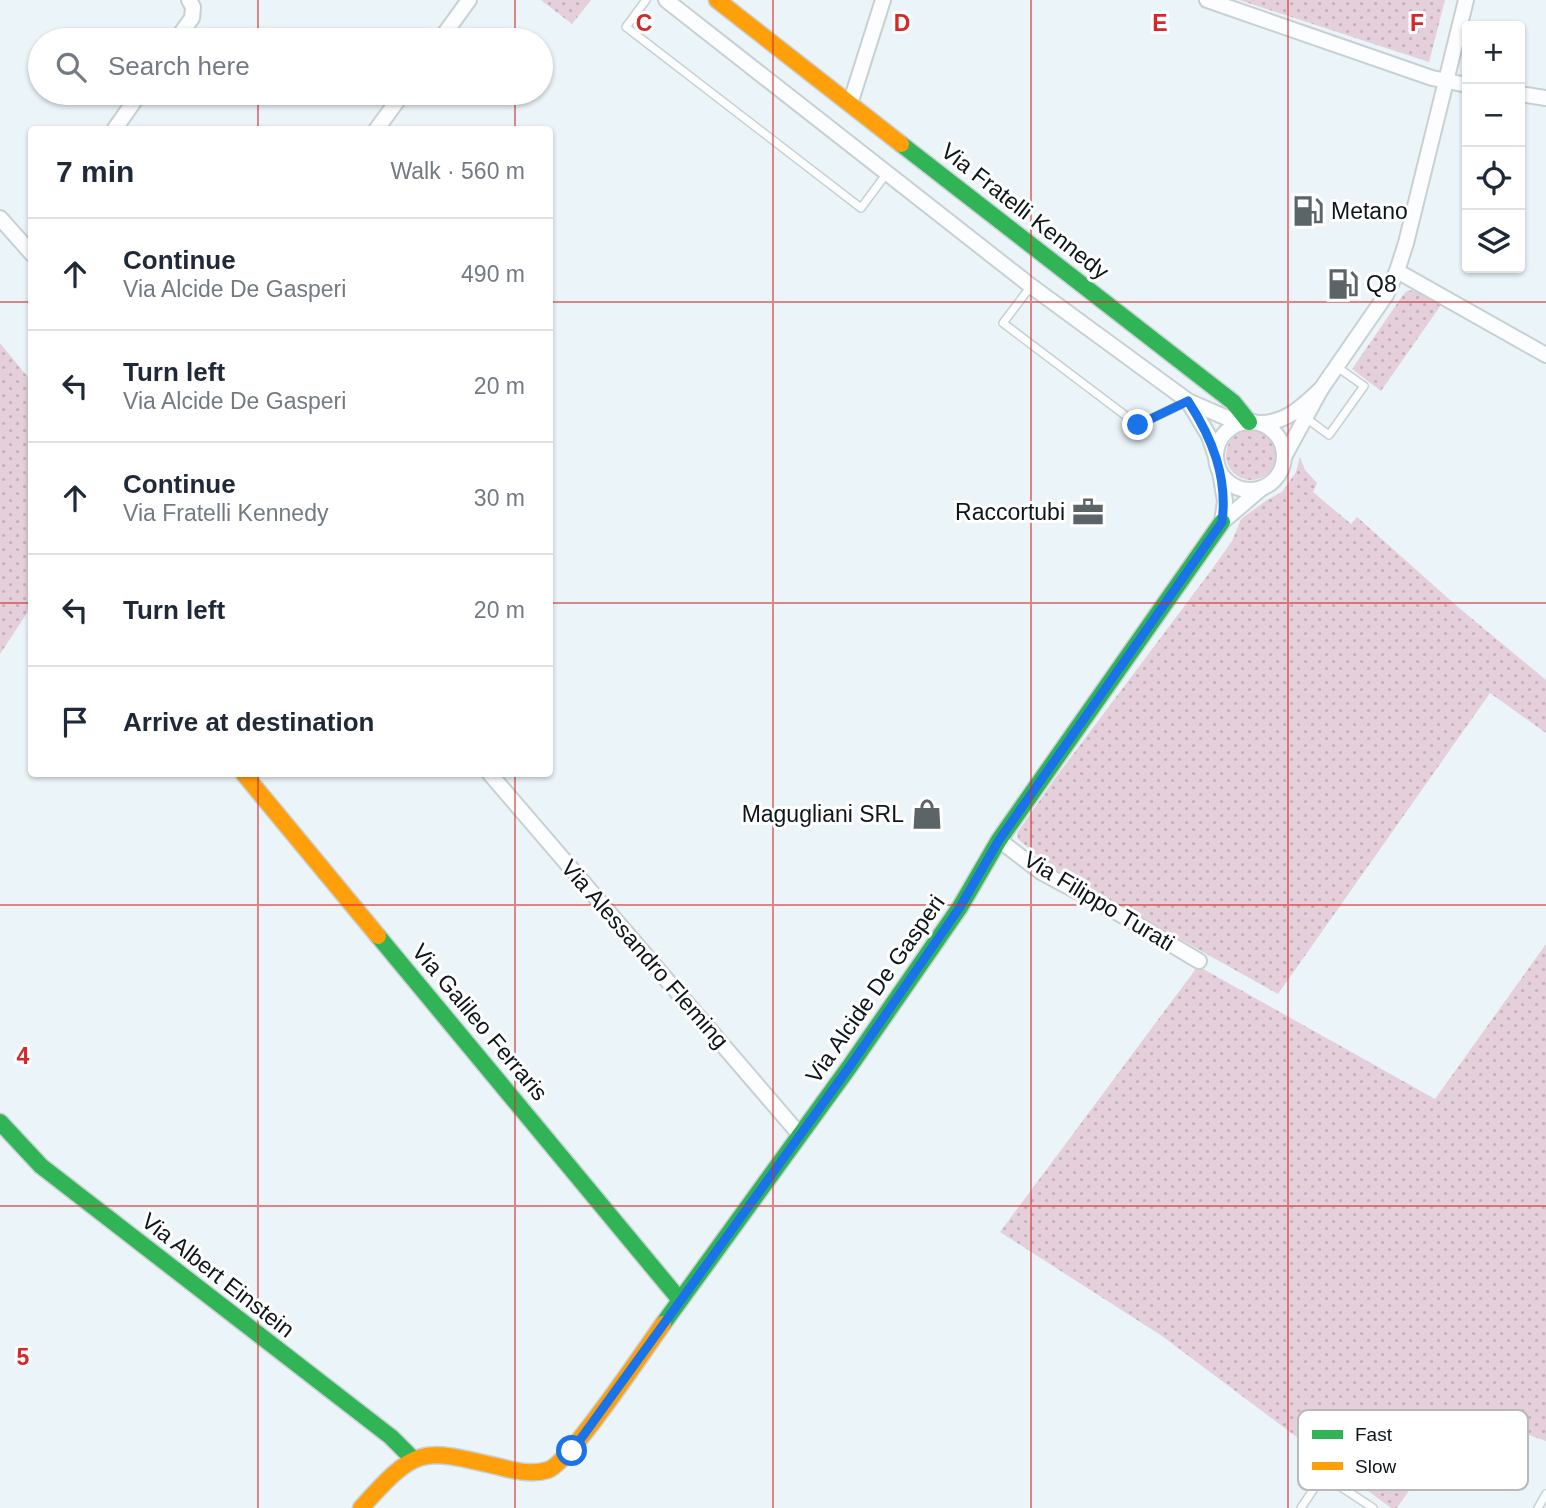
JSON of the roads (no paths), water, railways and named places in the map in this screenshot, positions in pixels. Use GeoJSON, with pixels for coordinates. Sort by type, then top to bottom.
{"type":"FeatureCollection","features":[{"type":"Feature","properties":{"kind":"street"},"geometry":{"type":"LineString","coordinates":[[185,28],[192,18],[193,7],[189,0]]}},
{"type":"Feature","properties":{"kind":"street"},"geometry":{"type":"LineString","coordinates":[[449,28],[469,0]]}},
{"type":"Feature","properties":{"kind":"street"},"geometry":{"type":"LineString","coordinates":[[666,0],[1031,286],[1188,401],[1227,418],[1254,422],[1274,432],[1280,439],[1284,457]]}},
{"type":"Feature","properties":{"kind":"street","name":"Via Fratelli Kennedy"},"geometry":{"type":"LineString","coordinates":[[717,0],[1233,402],[1254,422]]}},
{"type":"Feature","properties":{"kind":"street"},"geometry":{"type":"LineString","coordinates":[[850,104],[883,0]]}},
{"type":"Feature","properties":{"kind":"street"},"geometry":{"type":"LineString","coordinates":[[1207,0],[1432,78],[1463,84]]}},
{"type":"Feature","properties":{"kind":"street"},"geometry":{"type":"LineString","coordinates":[[1321,389],[1284,457],[1279,475],[1263,488],[1243,489],[1232,485],[1217,462],[1218,446],[1223,436],[1230,428],[1254,422],[1282,420],[1304,405],[1338,367],[1386,295],[1406,243],[1466,0]]}},
{"type":"Feature","properties":{"kind":"street"},"geometry":{"type":"LineString","coordinates":[[1525,95],[1546,98]]}},
{"type":"Feature","properties":{"kind":"street"},"geometry":{"type":"LineString","coordinates":[[117,126],[132,105]]}},
{"type":"Feature","properties":{"kind":"street"},"geometry":{"type":"LineString","coordinates":[[379,126],[394,105]]}},
{"type":"Feature","properties":{"kind":"street"},"geometry":{"type":"LineString","coordinates":[[0,218],[28,245]]}},
{"type":"Feature","properties":{"kind":"street"},"geometry":{"type":"LineString","coordinates":[[1397,271],[1546,355]]}},
{"type":"Feature","properties":{"kind":"street"},"geometry":{"type":"LineString","coordinates":[[1188,401],[1209,436],[1217,462],[1225,501],[1222,522]]}},
{"type":"Feature","properties":{"kind":"street","name":"Via Alcide De Gasperi"},"geometry":{"type":"LineString","coordinates":[[413,1459],[427,1454],[446,1454],[520,1472],[549,1469],[572,1451],[800,1135],[960,907],[999,840],[1222,522],[1263,488]]}},
{"type":"Feature","properties":{"kind":"street","name":"Via Galileo Ferraris"},"geometry":{"type":"LineString","coordinates":[[246,777],[680,1300]]}},
{"type":"Feature","properties":{"kind":"street","name":"Via Alessandro Fleming"},"geometry":{"type":"LineString","coordinates":[[493,777],[800,1135]]}},
{"type":"Feature","properties":{"kind":"street","name":"Via Filippo Turati"},"geometry":{"type":"LineString","coordinates":[[999,840],[1041,872],[1199,961]]}},
{"type":"Feature","properties":{"kind":"street","name":"Via Albert Einstein"},"geometry":{"type":"LineString","coordinates":[[0,1122],[41,1166],[391,1437],[413,1459]]}},
{"type":"Feature","properties":{"kind":"street"},"geometry":{"type":"LineString","coordinates":[[361,1508],[391,1475],[413,1459]]}},
{"type":"Feature","properties":{"kind":"lane"},"geometry":{"type":"LineString","coordinates":[[646,0],[626,27],[861,208],[887,173]]}},
{"type":"Feature","properties":{"kind":"lane"},"geometry":{"type":"LineString","coordinates":[[1031,286],[1003,323],[1138,425],[1188,401]]}},
{"type":"Feature","properties":{"kind":"lane"},"geometry":{"type":"LineString","coordinates":[[1306,418],[1329,435],[1364,386],[1338,367]]}},
{"type":"Feature","properties":{"kind":"lane"},"geometry":{"type":"LineString","coordinates":[[1301,1508],[1313,1490]]}},
{"type":"Feature","properties":{"kind":"lane"},"geometry":{"type":"LineString","coordinates":[[1346,1490],[1373,1508]]}},
{"type":"Feature","properties":{"kind":"lane"},"geometry":{"type":"LineString","coordinates":[[1538,1508],[1546,1494]]}},
{"type":"Feature","properties":{"kind":"place","name":"Metano"},"geometry":{"type":"Point","coordinates":[1308,211]}},
{"type":"Feature","properties":{"kind":"place","name":"Q8"},"geometry":{"type":"Point","coordinates":[1343,284]}},
{"type":"Feature","properties":{"kind":"place","name":"Raccortubi"},"geometry":{"type":"Point","coordinates":[1088,512]}},
{"type":"Feature","properties":{"kind":"place","name":"Magugliani SRL"},"geometry":{"type":"Point","coordinates":[927,814]}}]}
